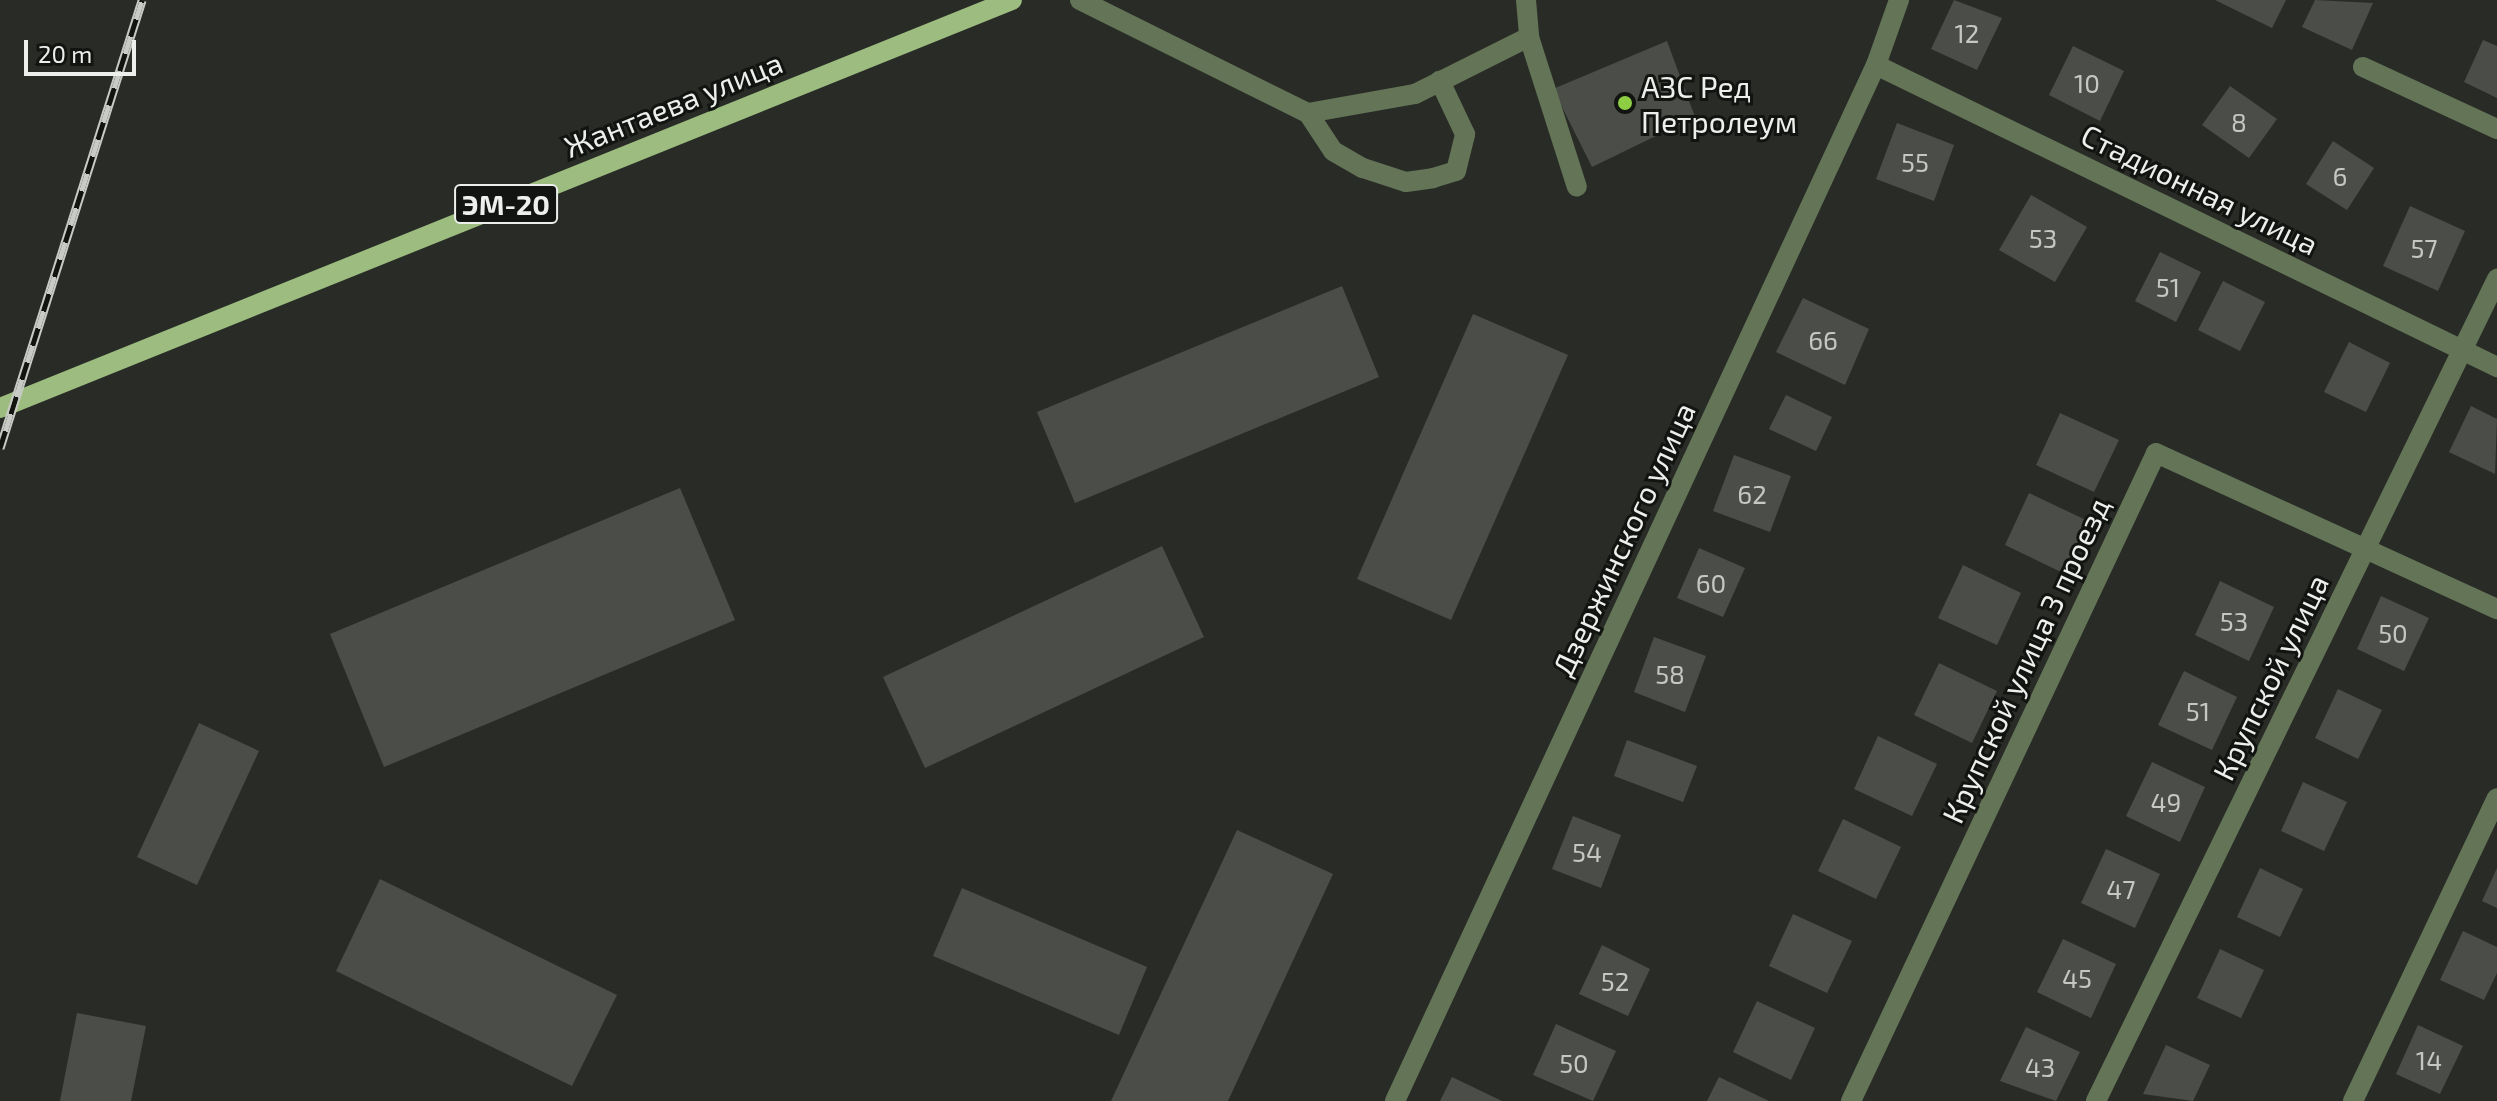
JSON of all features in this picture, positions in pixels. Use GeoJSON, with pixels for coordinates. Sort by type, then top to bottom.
{"type":"FeatureCollection","features":[{"type":"Feature","properties":{"kind":"main road","name":"Жантаева улица"},"geometry":{"type":"LineString","coordinates":[[0,408],[1012,0]]}},
{"type":"Feature","properties":{"kind":"street"},"geometry":{"type":"LineString","coordinates":[[1080,0],[1308,113],[1333,151],[1363,168],[1406,182],[1456,171],[1465,134],[1440,81]]}},
{"type":"Feature","properties":{"kind":"street"},"geometry":{"type":"LineString","coordinates":[[1526,0],[1529,37],[1577,187]]}},
{"type":"Feature","properties":{"kind":"street","name":"Дзержинского улица"},"geometry":{"type":"LineString","coordinates":[[1395,1101],[1876,65],[1899,0]]}},
{"type":"Feature","properties":{"kind":"street"},"geometry":{"type":"LineString","coordinates":[[1308,113],[1415,94],[1529,37]]}},
{"type":"Feature","properties":{"kind":"street","name":"Стадионная улица"},"geometry":{"type":"LineString","coordinates":[[1876,65],[2497,367]]}},
{"type":"Feature","properties":{"kind":"street"},"geometry":{"type":"LineString","coordinates":[[2363,67],[2497,129]]}},
{"type":"Feature","properties":{"kind":"street","name":"Крупской улица"},"geometry":{"type":"LineString","coordinates":[[2096,1101],[2497,279]]}},
{"type":"Feature","properties":{"kind":"street","name":"Крупской улица 3 проезд"},"geometry":{"type":"LineString","coordinates":[[1851,1101],[2156,453],[2366,548]]}},
{"type":"Feature","properties":{"kind":"street"},"geometry":{"type":"LineString","coordinates":[[2366,548],[2497,609]]}},
{"type":"Feature","properties":{"kind":"street"},"geometry":{"type":"LineString","coordinates":[[2353,1101],[2497,798]]}},
{"type":"Feature","properties":{"kind":"building"},"geometry":{"type":"Polygon","coordinates":[[[1954,0],[2002,18],[1977,70],[1931,49],[1954,0]]]}},
{"type":"Feature","properties":{"kind":"building"},"geometry":{"type":"Polygon","coordinates":[[[2215,0],[2286,0],[2272,28],[2215,0]]]}},
{"type":"Feature","properties":{"kind":"building"},"geometry":{"type":"Polygon","coordinates":[[[2315,0],[2373,3],[2352,50],[2302,27],[2315,0]]]}},
{"type":"Feature","properties":{"kind":"building"},"geometry":{"type":"Polygon","coordinates":[[[2483,40],[2497,46],[2497,98],[2464,82],[2483,40]]]}},
{"type":"Feature","properties":{"kind":"building","name":"АЗС Ред Петролеум"},"geometry":{"type":"Polygon","coordinates":[[[1667,41],[1695,117],[1592,167],[1553,89],[1667,41]]]}},
{"type":"Feature","properties":{"kind":"building"},"geometry":{"type":"Polygon","coordinates":[[[2073,46],[2124,71],[2100,121],[2049,95],[2073,46]]]}},
{"type":"Feature","properties":{"kind":"building"},"geometry":{"type":"Polygon","coordinates":[[[2230,86],[2277,119],[2249,158],[2202,125],[2230,86]]]}},
{"type":"Feature","properties":{"kind":"building"},"geometry":{"type":"Polygon","coordinates":[[[1897,123],[1954,145],[1934,201],[1876,179],[1897,123]]]}},
{"type":"Feature","properties":{"kind":"building"},"geometry":{"type":"Polygon","coordinates":[[[2333,141],[2374,168],[2347,210],[2306,184],[2333,141]]]}},
{"type":"Feature","properties":{"kind":"building"},"geometry":{"type":"Polygon","coordinates":[[[2031,195],[2087,227],[2055,282],[1999,250],[2031,195]]]}},
{"type":"Feature","properties":{"kind":"building"},"geometry":{"type":"Polygon","coordinates":[[[2410,206],[2465,231],[2438,291],[2383,266],[2410,206]]]}},
{"type":"Feature","properties":{"kind":"building"},"geometry":{"type":"Polygon","coordinates":[[[2160,252],[2201,272],[2176,322],[2135,301],[2160,252]]]}},
{"type":"Feature","properties":{"kind":"building"},"geometry":{"type":"Polygon","coordinates":[[[2223,281],[2265,302],[2240,351],[2198,330],[2223,281]]]}},
{"type":"Feature","properties":{"kind":"building"},"geometry":{"type":"Polygon","coordinates":[[[1342,286],[1379,377],[1075,503],[1037,412],[1342,286]]]}},
{"type":"Feature","properties":{"kind":"building"},"geometry":{"type":"Polygon","coordinates":[[[1803,298],[1869,329],[1845,385],[1776,352],[1803,298]]]}},
{"type":"Feature","properties":{"kind":"building"},"geometry":{"type":"Polygon","coordinates":[[[1473,314],[1568,355],[1451,620],[1357,579],[1473,314]]]}},
{"type":"Feature","properties":{"kind":"building"},"geometry":{"type":"Polygon","coordinates":[[[2349,342],[2390,363],[2366,412],[2324,392],[2349,342]]]}},
{"type":"Feature","properties":{"kind":"building"},"geometry":{"type":"Polygon","coordinates":[[[1786,395],[1832,417],[1816,451],[1769,429],[1786,395]]]}},
{"type":"Feature","properties":{"kind":"building"},"geometry":{"type":"Polygon","coordinates":[[[2471,406],[2497,419],[2495,474],[2449,452],[2471,406]]]}},
{"type":"Feature","properties":{"kind":"building"},"geometry":{"type":"Polygon","coordinates":[[[2060,413],[2119,440],[2094,492],[2036,465],[2060,413]]]}},
{"type":"Feature","properties":{"kind":"building"},"geometry":{"type":"Polygon","coordinates":[[[1734,455],[1791,476],[1770,532],[1713,511],[1734,455]]]}},
{"type":"Feature","properties":{"kind":"building"},"geometry":{"type":"Polygon","coordinates":[[[680,488],[735,620],[384,767],[330,634],[680,488]]]}},
{"type":"Feature","properties":{"kind":"building"},"geometry":{"type":"Polygon","coordinates":[[[2029,493],[2088,521],[2063,573],[2005,545],[2029,493]]]}},
{"type":"Feature","properties":{"kind":"building"},"geometry":{"type":"Polygon","coordinates":[[[1162,546],[1204,637],[925,768],[883,677],[1162,546]]]}},
{"type":"Feature","properties":{"kind":"building"},"geometry":{"type":"Polygon","coordinates":[[[1699,548],[1745,568],[1723,617],[1677,598],[1699,548]]]}},
{"type":"Feature","properties":{"kind":"building"},"geometry":{"type":"Polygon","coordinates":[[[1963,565],[2021,593],[1997,645],[1938,618],[1963,565]]]}},
{"type":"Feature","properties":{"kind":"building"},"geometry":{"type":"Polygon","coordinates":[[[2220,581],[2274,607],[2249,661],[2195,635],[2220,581]]]}},
{"type":"Feature","properties":{"kind":"building"},"geometry":{"type":"Polygon","coordinates":[[[2381,596],[2429,618],[2404,671],[2357,649],[2381,596]]]}},
{"type":"Feature","properties":{"kind":"building"},"geometry":{"type":"Polygon","coordinates":[[[1654,637],[1706,656],[1685,712],[1634,692],[1654,637]]]}},
{"type":"Feature","properties":{"kind":"building"},"geometry":{"type":"Polygon","coordinates":[[[1939,663],[1997,691],[1972,743],[1914,715],[1939,663]]]}},
{"type":"Feature","properties":{"kind":"building"},"geometry":{"type":"Polygon","coordinates":[[[2184,671],[2237,697],[2212,750],[2158,725],[2184,671]]]}},
{"type":"Feature","properties":{"kind":"building"},"geometry":{"type":"Polygon","coordinates":[[[2338,689],[2382,710],[2358,759],[2315,738],[2338,689]]]}},
{"type":"Feature","properties":{"kind":"building"},"geometry":{"type":"Polygon","coordinates":[[[199,723],[259,751],[197,885],[137,857],[199,723]]]}},
{"type":"Feature","properties":{"kind":"building"},"geometry":{"type":"Polygon","coordinates":[[[1878,736],[1937,764],[1912,816],[1854,789],[1878,736]]]}},
{"type":"Feature","properties":{"kind":"building"},"geometry":{"type":"Polygon","coordinates":[[[1627,740],[1697,766],[1683,802],[1614,776],[1627,740]]]}},
{"type":"Feature","properties":{"kind":"building"},"geometry":{"type":"Polygon","coordinates":[[[2152,762],[2205,787],[2180,842],[2126,816],[2152,762]]]}},
{"type":"Feature","properties":{"kind":"building"},"geometry":{"type":"Polygon","coordinates":[[[2303,782],[2347,802],[2324,851],[2281,831],[2303,782]]]}},
{"type":"Feature","properties":{"kind":"building"},"geometry":{"type":"Polygon","coordinates":[[[1573,816],[1621,835],[1601,888],[1552,869],[1573,816]]]}},
{"type":"Feature","properties":{"kind":"building"},"geometry":{"type":"Polygon","coordinates":[[[1843,819],[1901,847],[1876,899],[1818,871],[1843,819]]]}},
{"type":"Feature","properties":{"kind":"building"},"geometry":{"type":"Polygon","coordinates":[[[1237,830],[1333,874],[1228,1101],[1111,1101],[1237,830]]]}},
{"type":"Feature","properties":{"kind":"building"},"geometry":{"type":"Polygon","coordinates":[[[2106,849],[2160,874],[2135,928],[2081,903],[2106,849]]]}},
{"type":"Feature","properties":{"kind":"building"},"geometry":{"type":"Polygon","coordinates":[[[2260,868],[2303,889],[2280,937],[2237,917],[2260,868]]]}},
{"type":"Feature","properties":{"kind":"building"},"geometry":{"type":"Polygon","coordinates":[[[2497,868],[2497,908],[2482,901],[2497,868]]]}},
{"type":"Feature","properties":{"kind":"building"},"geometry":{"type":"Polygon","coordinates":[[[380,879],[617,995],[572,1086],[336,971],[380,879]]]}},
{"type":"Feature","properties":{"kind":"building"},"geometry":{"type":"Polygon","coordinates":[[[962,888],[1147,967],[1119,1035],[933,956],[962,888]]]}},
{"type":"Feature","properties":{"kind":"building"},"geometry":{"type":"Polygon","coordinates":[[[1793,914],[1852,941],[1827,993],[1769,966],[1793,914]]]}},
{"type":"Feature","properties":{"kind":"building"},"geometry":{"type":"Polygon","coordinates":[[[2463,931],[2497,947],[2497,973],[2484,1000],[2440,980],[2463,931]]]}},
{"type":"Feature","properties":{"kind":"building"},"geometry":{"type":"Polygon","coordinates":[[[2063,939],[2116,964],[2091,1018],[2037,992],[2063,939]]]}},
{"type":"Feature","properties":{"kind":"building"},"geometry":{"type":"Polygon","coordinates":[[[1602,945],[1650,969],[1628,1016],[1579,994],[1602,945]]]}},
{"type":"Feature","properties":{"kind":"building"},"geometry":{"type":"Polygon","coordinates":[[[2220,949],[2264,970],[2241,1018],[2197,998],[2220,949]]]}},
{"type":"Feature","properties":{"kind":"building"},"geometry":{"type":"Polygon","coordinates":[[[1757,1001],[1815,1028],[1791,1080],[1733,1052],[1757,1001]]]}},
{"type":"Feature","properties":{"kind":"building"},"geometry":{"type":"Polygon","coordinates":[[[77,1013],[146,1026],[131,1101],[60,1101],[77,1013]]]}},
{"type":"Feature","properties":{"kind":"building"},"geometry":{"type":"Polygon","coordinates":[[[1556,1024],[1616,1051],[1593,1101],[1533,1075],[1556,1024]]]}},
{"type":"Feature","properties":{"kind":"building"},"geometry":{"type":"Polygon","coordinates":[[[2418,1025],[2463,1046],[2440,1094],[2396,1074],[2418,1025]]]}},
{"type":"Feature","properties":{"kind":"building"},"geometry":{"type":"Polygon","coordinates":[[[2026,1027],[2080,1052],[2056,1101],[2000,1081],[2026,1027]]]}},
{"type":"Feature","properties":{"kind":"building"},"geometry":{"type":"Polygon","coordinates":[[[2166,1045],[2210,1065],[2193,1101],[2143,1094],[2166,1045]]]}},
{"type":"Feature","properties":{"kind":"building"},"geometry":{"type":"Polygon","coordinates":[[[1452,1077],[1502,1101],[1440,1101],[1452,1077]]]}},
{"type":"Feature","properties":{"kind":"building"},"geometry":{"type":"Polygon","coordinates":[[[1719,1077],[1769,1101],[1707,1101],[1719,1077]]]}},
{"type":"Feature","properties":{"kind":"railway"},"geometry":{"type":"LineString","coordinates":[[0,448],[142,0]]}},
{"type":"Feature","properties":{"kind":"place","name":"АЗС Ред Петролеум"},"geometry":{"type":"Point","coordinates":[1625,103]}}]}
